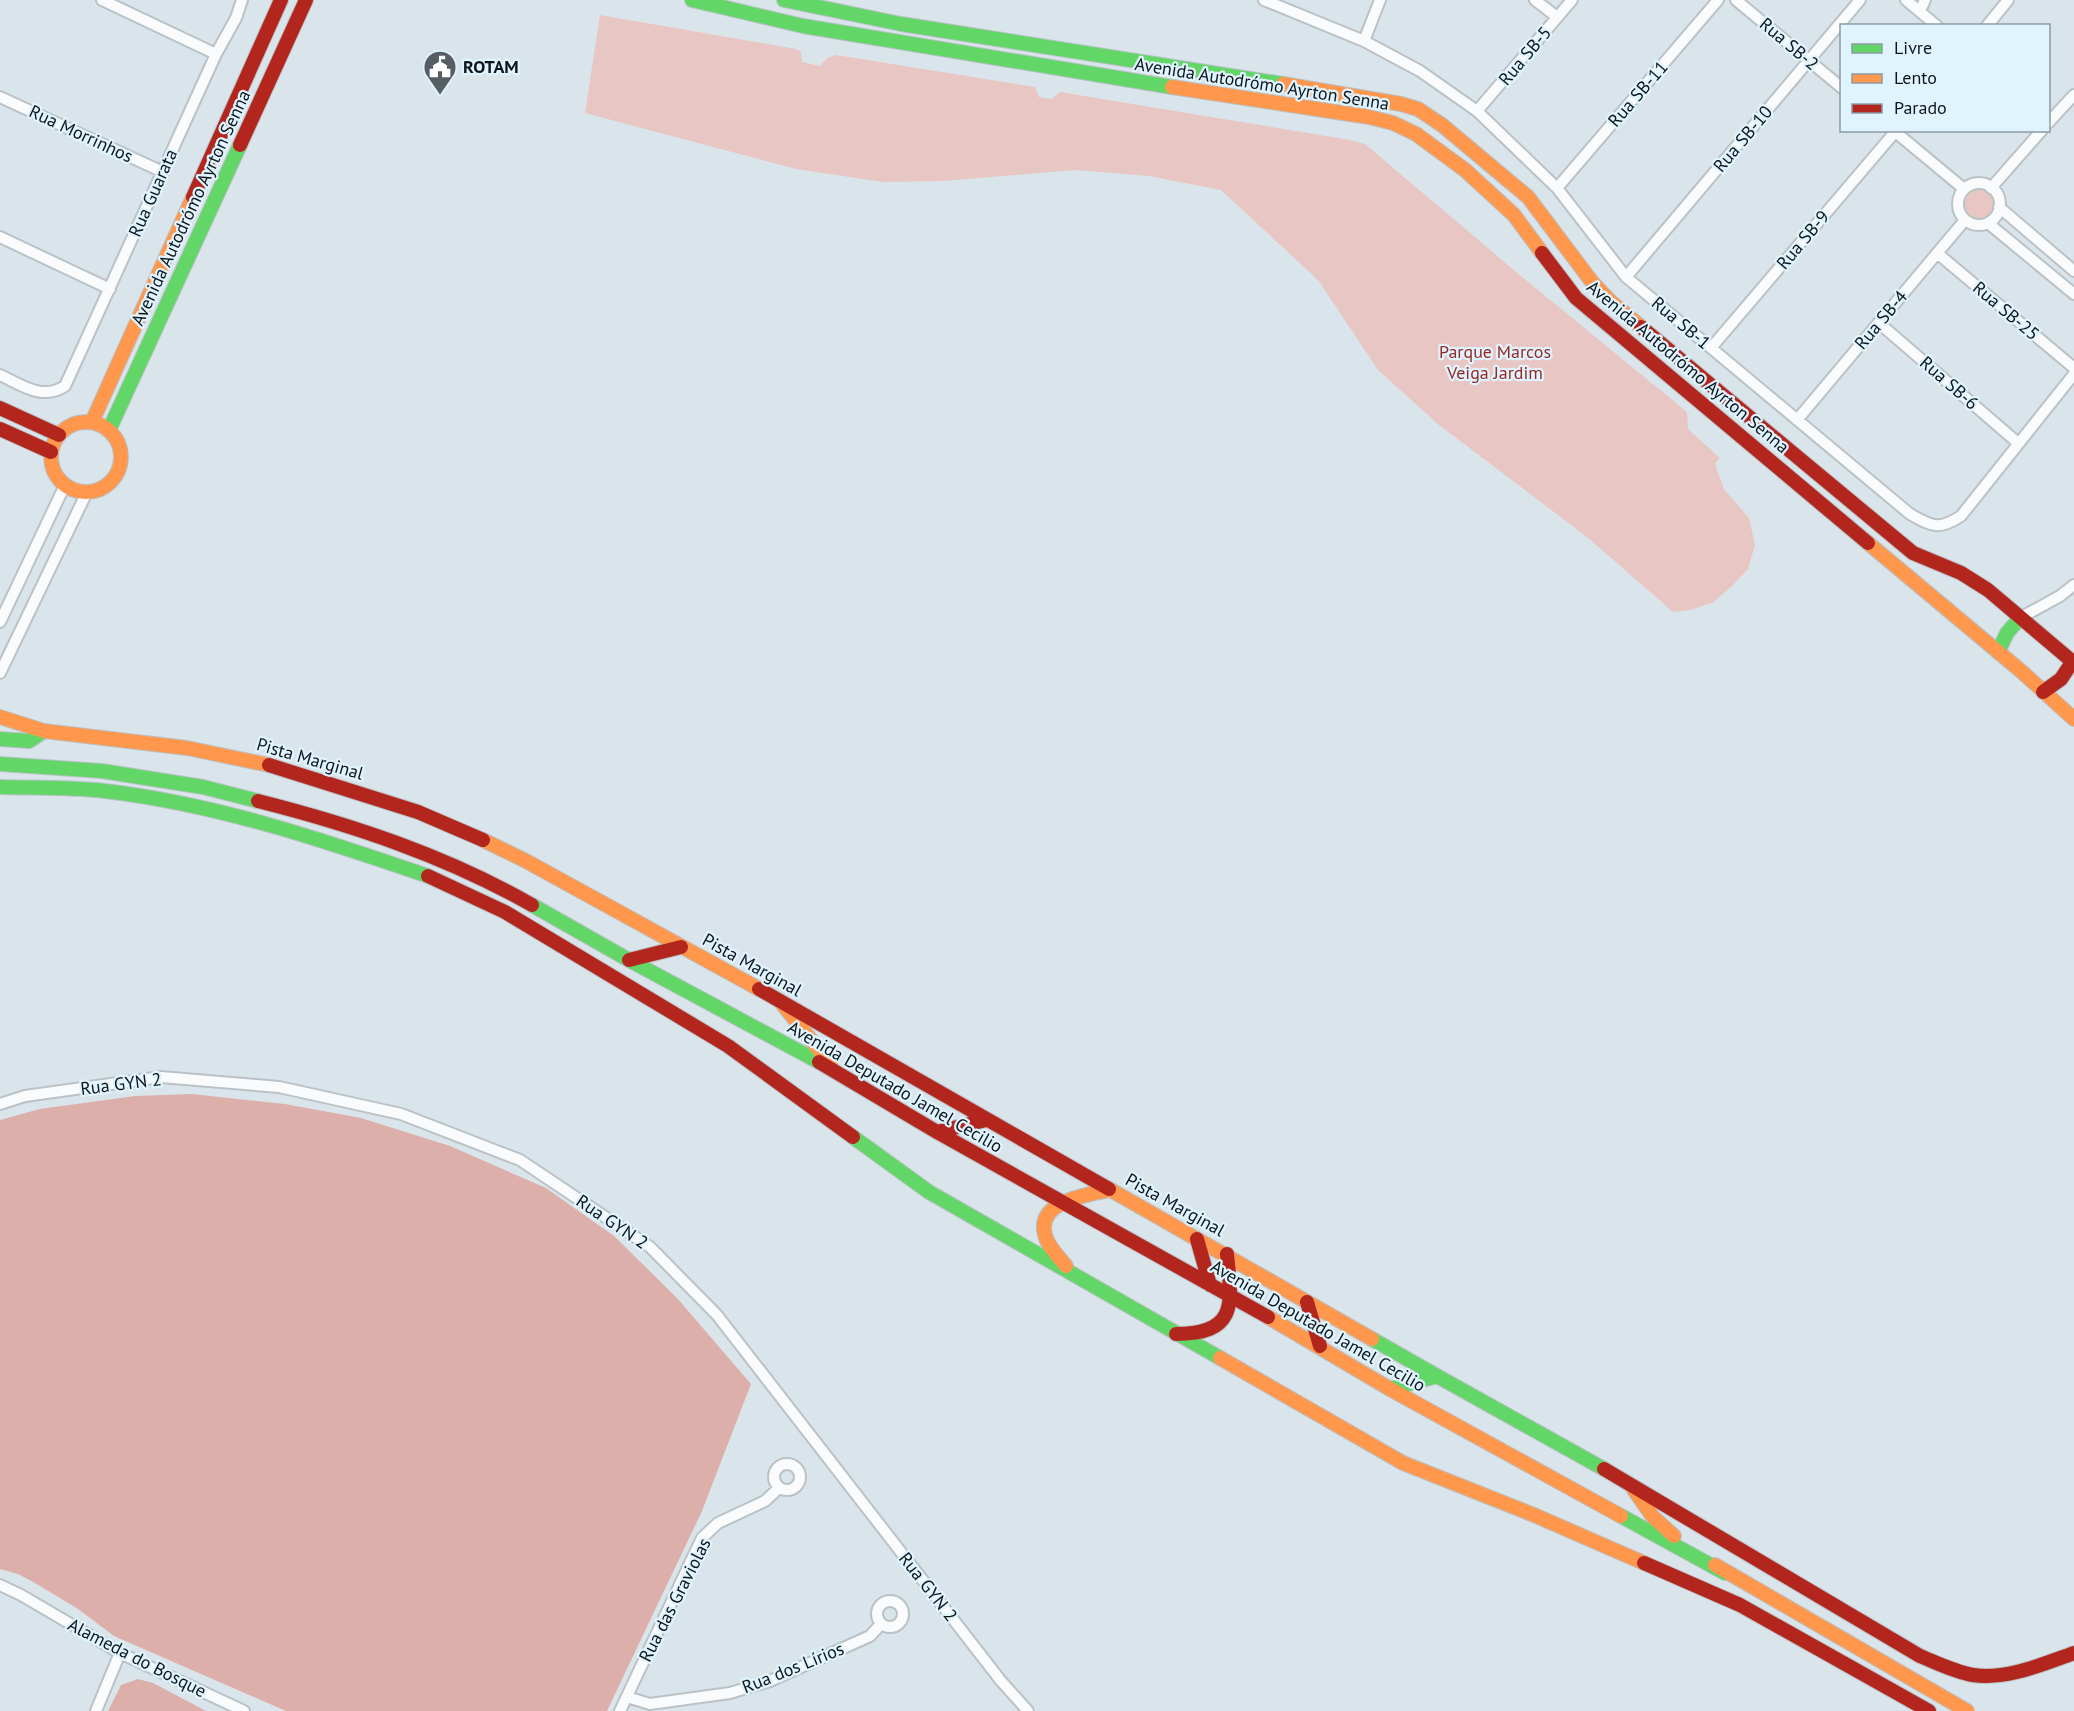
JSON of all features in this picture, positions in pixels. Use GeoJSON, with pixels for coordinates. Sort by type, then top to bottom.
{"type":"FeatureCollection","features":[{"type":"Feature","properties":{"kind":"main road","name":"Avenida Autodrómo Ayrton Senna"},"geometry":{"type":"LineString","coordinates":[[92,422],[281,0]]}},
{"type":"Feature","properties":{"kind":"main road","name":"Avenida Autodrómo Ayrton Senna"},"geometry":{"type":"LineString","coordinates":[[109,430],[306,0]]}},
{"type":"Feature","properties":{"kind":"main road","name":"Avenida Autodrómo Ayrton Senna"},"geometry":{"type":"LineString","coordinates":[[692,0],[803,26],[1169,87],[1369,117],[1392,123],[1416,134],[1442,151],[1514,215],[1576,298],[1998,652],[2074,719]]}},
{"type":"Feature","properties":{"kind":"main road","name":"Avenida Autodrómo Ayrton Senna"},"geometry":{"type":"LineString","coordinates":[[784,0],[901,24],[1401,104],[1418,109],[1442,124],[1528,197],[1592,282],[1611,302],[1913,553],[1961,573],[1988,590],[2074,660]]}},
{"type":"Feature","properties":{"kind":"main road"},"geometry":{"type":"LineString","coordinates":[[1169,87],[1174,67]]}},
{"type":"Feature","properties":{"kind":"main road"},"geometry":{"type":"LineString","coordinates":[[0,408],[59,435]]}},
{"type":"Feature","properties":{"kind":"main road"},"geometry":{"type":"LineString","coordinates":[[92,422],[109,430],[116,439],[120,451],[120,462],[116,474],[109,483],[87,492],[65,485],[53,470],[51,452],[59,435],[74,424],[92,422]]}},
{"type":"Feature","properties":{"kind":"main road"},"geometry":{"type":"LineString","coordinates":[[0,429],[51,452]]}},
{"type":"Feature","properties":{"kind":"main road"},"geometry":{"type":"LineString","coordinates":[[1998,652],[2003,638],[2020,618]]}},
{"type":"Feature","properties":{"kind":"main road"},"geometry":{"type":"LineString","coordinates":[[2043,692],[2063,679],[2070,671],[2074,660]]}},
{"type":"Feature","properties":{"kind":"main road","name":"Pista Marginal"},"geometry":{"type":"LineString","coordinates":[[0,717],[44,731],[186,748],[261,762],[418,812],[474,836],[526,861],[780,1001],[1109,1190],[1227,1254],[1307,1302],[1629,1483],[1920,1656],[1947,1668],[1975,1675],[2005,1674],[2074,1653]]}},
{"type":"Feature","properties":{"kind":"main road"},"geometry":{"type":"LineString","coordinates":[[0,739],[27,742],[37,739],[44,731]]}},
{"type":"Feature","properties":{"kind":"main road","name":"Avenida Deputado Jamel Cecilio"},"geometry":{"type":"LineString","coordinates":[[0,764],[102,771],[203,787],[327,818],[448,862],[511,893],[629,960],[836,1071],[937,1132],[1320,1347],[1390,1389],[1725,1573]]}},
{"type":"Feature","properties":{"kind":"main road"},"geometry":{"type":"LineString","coordinates":[[0,787],[104,791],[193,805],[323,840],[438,879],[505,912],[728,1046],[929,1192],[1403,1462],[1534,1515],[1740,1605],[1929,1711]]}},
{"type":"Feature","properties":{"kind":"main road"},"geometry":{"type":"LineString","coordinates":[[629,960],[681,947]]}},
{"type":"Feature","properties":{"kind":"main road"},"geometry":{"type":"LineString","coordinates":[[780,1001],[836,1071]]}},
{"type":"Feature","properties":{"kind":"main road"},"geometry":{"type":"LineString","coordinates":[[937,1132],[986,1120]]}},
{"type":"Feature","properties":{"kind":"main road"},"geometry":{"type":"LineString","coordinates":[[1071,1273],[1044,1233],[1048,1213],[1062,1202],[1109,1190]]}},
{"type":"Feature","properties":{"kind":"main road"},"geometry":{"type":"LineString","coordinates":[[1197,1239],[1210,1285]]}},
{"type":"Feature","properties":{"kind":"main road"},"geometry":{"type":"LineString","coordinates":[[1176,1334],[1204,1332],[1220,1323],[1231,1297],[1227,1254]]}},
{"type":"Feature","properties":{"kind":"main road"},"geometry":{"type":"LineString","coordinates":[[1307,1302],[1320,1347]]}},
{"type":"Feature","properties":{"kind":"main road"},"geometry":{"type":"LineString","coordinates":[[1390,1389],[1437,1376]]}},
{"type":"Feature","properties":{"kind":"main road"},"geometry":{"type":"LineString","coordinates":[[1629,1483],[1653,1517],[1725,1573],[1967,1711]]}},
{"type":"Feature","properties":{"kind":"street","name":"Rua Guarata"},"geometry":{"type":"LineString","coordinates":[[0,375],[41,393],[56,392],[65,386],[216,54],[236,18],[242,0]]}},
{"type":"Feature","properties":{"kind":"street","name":"Rua SB-1"},"geometry":{"type":"LineString","coordinates":[[1264,0],[1364,41],[1420,71],[1477,111],[1557,188],[1626,277],[1910,514],[1929,525],[1947,525],[1960,516],[2074,374]]}},
{"type":"Feature","properties":{"kind":"street"},"geometry":{"type":"LineString","coordinates":[[1364,41],[1380,0]]}},
{"type":"Feature","properties":{"kind":"street"},"geometry":{"type":"LineString","coordinates":[[1535,0],[1557,17]]}},
{"type":"Feature","properties":{"kind":"street","name":"Rua SB-5"},"geometry":{"type":"LineString","coordinates":[[1477,111],[1572,0]]}},
{"type":"Feature","properties":{"kind":"street","name":"Rua SB-11"},"geometry":{"type":"LineString","coordinates":[[1557,188],[1718,0]]}},
{"type":"Feature","properties":{"kind":"street","name":"Rua SB-2"},"geometry":{"type":"LineString","coordinates":[[1736,0],[1840,86]]}},
{"type":"Feature","properties":{"kind":"street","name":"Rua SB-10"},"geometry":{"type":"LineString","coordinates":[[1626,277],[1860,0]]}},
{"type":"Feature","properties":{"kind":"street"},"geometry":{"type":"LineString","coordinates":[[1906,0],[1935,24]]}},
{"type":"Feature","properties":{"kind":"street"},"geometry":{"type":"LineString","coordinates":[[1920,11],[1925,0]]}},
{"type":"Feature","properties":{"kind":"street"},"geometry":{"type":"LineString","coordinates":[[1989,24],[2008,0]]}},
{"type":"Feature","properties":{"kind":"street"},"geometry":{"type":"LineString","coordinates":[[108,1],[216,54]]}},
{"type":"Feature","properties":{"kind":"street","name":"Rua Morrinhos"},"geometry":{"type":"LineString","coordinates":[[0,97],[163,172]]}},
{"type":"Feature","properties":{"kind":"street"},"geometry":{"type":"LineString","coordinates":[[2050,122],[2072,101]]}},
{"type":"Feature","properties":{"kind":"street","name":"Rua SB-9"},"geometry":{"type":"LineString","coordinates":[[1711,348],[1893,132]]}},
{"type":"Feature","properties":{"kind":"street"},"geometry":{"type":"LineString","coordinates":[[1895,132],[1964,189]]}},
{"type":"Feature","properties":{"kind":"street"},"geometry":{"type":"LineString","coordinates":[[1991,188],[2040,132]]}},
{"type":"Feature","properties":{"kind":"street"},"geometry":{"type":"LineString","coordinates":[[1980,183],[1991,188],[1999,200],[1998,213],[1988,222],[1977,225],[1965,220],[1961,215],[1958,202],[1964,189],[1980,183]]}},
{"type":"Feature","properties":{"kind":"street"},"geometry":{"type":"LineString","coordinates":[[1999,207],[2074,271]]}},
{"type":"Feature","properties":{"kind":"street","name":"Rua SB-4"},"geometry":{"type":"LineString","coordinates":[[1797,420],[1965,220]]}},
{"type":"Feature","properties":{"kind":"street"},"geometry":{"type":"LineString","coordinates":[[1988,222],[2074,294]]}},
{"type":"Feature","properties":{"kind":"street"},"geometry":{"type":"LineString","coordinates":[[0,237],[110,289]]}},
{"type":"Feature","properties":{"kind":"street","name":"Rua SB-25"},"geometry":{"type":"LineString","coordinates":[[1937,254],[2074,368]]}},
{"type":"Feature","properties":{"kind":"street","name":"Rua SB-6"},"geometry":{"type":"LineString","coordinates":[[1879,322],[2018,444]]}},
{"type":"Feature","properties":{"kind":"street"},"geometry":{"type":"LineString","coordinates":[[0,622],[65,485]]}},
{"type":"Feature","properties":{"kind":"street"},"geometry":{"type":"LineString","coordinates":[[0,673],[87,492]]}},
{"type":"Feature","properties":{"kind":"street"},"geometry":{"type":"LineString","coordinates":[[2020,618],[2060,596],[2074,585]]}},
{"type":"Feature","properties":{"kind":"street","name":"Rua GYN 2"},"geometry":{"type":"LineString","coordinates":[[0,1104],[25,1096],[161,1077],[279,1087],[401,1114],[520,1160],[650,1247],[717,1315],[1001,1681],[1028,1711]]}},
{"type":"Feature","properties":{"kind":"street","name":"Rua das Graviolas"},"geometry":{"type":"LineString","coordinates":[[620,1711],[702,1538],[718,1523],[765,1501],[779,1488]]}},
{"type":"Feature","properties":{"kind":"street","name":"Alameda do Bosque"},"geometry":{"type":"LineString","coordinates":[[0,1585],[120,1653],[244,1711]]}},
{"type":"Feature","properties":{"kind":"street","name":"Rua dos Lírios"},"geometry":{"type":"LineString","coordinates":[[627,1697],[650,1704],[730,1693],[770,1681],[870,1636],[881,1624]]}},
{"type":"Feature","properties":{"kind":"street"},"geometry":{"type":"LineString","coordinates":[[96,1711],[120,1653]]}},
{"type":"Feature","properties":{"kind":"green space","name":"Parque Marcos Veiga Jardim"},"geometry":{"type":"Polygon","coordinates":[[[600,15],[796,49],[801,52],[802,62],[820,66],[827,58],[836,55],[1035,87],[1039,97],[1052,99],[1060,92],[1365,144],[1687,412],[1688,429],[1720,458],[1715,464],[1724,489],[1749,518],[1755,545],[1748,569],[1712,603],[1690,610],[1673,612],[1587,537],[1439,425],[1378,370],[1318,280],[1221,190],[1149,176],[1075,170],[943,181],[883,182],[796,169],[585,113],[600,15]]]}},
{"type":"Feature","properties":{"kind":"green space"},"geometry":{"type":"Polygon","coordinates":[[[1979,189],[1990,193],[1994,204],[1990,215],[1979,219],[1968,215],[1964,204],[1968,193],[1979,189]]]}},
{"type":"Feature","properties":{"kind":"shaded area"},"geometry":{"type":"Polygon","coordinates":[[[192,1094],[285,1104],[361,1118],[450,1146],[546,1188],[614,1236],[677,1298],[751,1384],[702,1511],[607,1711],[286,1711],[114,1636],[78,1609],[35,1583],[18,1574],[0,1569],[0,1120],[40,1109],[135,1096],[192,1094]]]}},
{"type":"Feature","properties":{"kind":"shaded area"},"geometry":{"type":"Polygon","coordinates":[[[138,1679],[153,1683],[206,1711],[108,1711],[121,1685],[138,1679]]]}},
{"type":"Feature","properties":{"kind":"traffic: fast"},"geometry":{"type":"LineString","coordinates":[[692,0],[803,26],[1172,87]]}},
{"type":"Feature","properties":{"kind":"traffic: fast"},"geometry":{"type":"LineString","coordinates":[[784,0],[901,24],[1283,84]]}},
{"type":"Feature","properties":{"kind":"traffic: fast"},"geometry":{"type":"LineString","coordinates":[[109,430],[240,145]]}},
{"type":"Feature","properties":{"kind":"traffic: fast"},"geometry":{"type":"LineString","coordinates":[[1998,652],[2007,633],[2020,618]]}},
{"type":"Feature","properties":{"kind":"traffic: fast"},"geometry":{"type":"LineString","coordinates":[[0,739],[29,741],[44,731]]}},
{"type":"Feature","properties":{"kind":"traffic: fast"},"geometry":{"type":"LineString","coordinates":[[0,764],[102,771],[203,787],[258,801]]}},
{"type":"Feature","properties":{"kind":"traffic: fast"},"geometry":{"type":"LineString","coordinates":[[0,787],[92,790],[188,805],[269,825],[428,876]]}},
{"type":"Feature","properties":{"kind":"traffic: fast"},"geometry":{"type":"LineString","coordinates":[[532,905],[819,1062]]}},
{"type":"Feature","properties":{"kind":"traffic: fast"},"geometry":{"type":"LineString","coordinates":[[853,1137],[929,1192],[1220,1358]]}},
{"type":"Feature","properties":{"kind":"traffic: fast"},"geometry":{"type":"LineString","coordinates":[[1372,1339],[1437,1376]]}},
{"type":"Feature","properties":{"kind":"traffic: fast"},"geometry":{"type":"LineString","coordinates":[[1390,1389],[1437,1376],[1604,1469]]}},
{"type":"Feature","properties":{"kind":"traffic: fast"},"geometry":{"type":"LineString","coordinates":[[1621,1516],[1725,1573]]}},
{"type":"Feature","properties":{"kind":"traffic: slow"},"geometry":{"type":"LineString","coordinates":[[1283,84],[1401,104],[1418,109],[1442,125],[1528,197],[1592,282],[1611,302],[1641,327]]}},
{"type":"Feature","properties":{"kind":"traffic: slow"},"geometry":{"type":"LineString","coordinates":[[1172,87],[1369,117],[1393,123],[1416,134],[1465,170],[1514,215],[1542,253]]}},
{"type":"Feature","properties":{"kind":"traffic: slow"},"geometry":{"type":"LineString","coordinates":[[92,422],[193,197]]}},
{"type":"Feature","properties":{"kind":"traffic: slow"},"geometry":{"type":"LineString","coordinates":[[86,422],[99,425],[111,432],[118,444],[121,457],[118,470],[111,482],[99,489],[86,492],[73,489],[61,482],[54,470],[51,457],[54,444],[61,432],[73,425],[86,422]]}},
{"type":"Feature","properties":{"kind":"traffic: slow"},"geometry":{"type":"LineString","coordinates":[[1868,543],[2021,671],[2074,719]]}},
{"type":"Feature","properties":{"kind":"traffic: slow"},"geometry":{"type":"LineString","coordinates":[[0,717],[44,731],[187,748],[269,765]]}},
{"type":"Feature","properties":{"kind":"traffic: slow"},"geometry":{"type":"LineString","coordinates":[[483,840],[526,861],[759,989]]}},
{"type":"Feature","properties":{"kind":"traffic: slow"},"geometry":{"type":"LineString","coordinates":[[780,1001],[830,1064]]}},
{"type":"Feature","properties":{"kind":"traffic: slow"},"geometry":{"type":"LineString","coordinates":[[1109,1189],[1372,1339]]}},
{"type":"Feature","properties":{"kind":"traffic: slow"},"geometry":{"type":"LineString","coordinates":[[1066,1266],[1046,1239],[1044,1224],[1048,1214],[1055,1207],[1076,1197],[1109,1190]]}},
{"type":"Feature","properties":{"kind":"traffic: slow"},"geometry":{"type":"LineString","coordinates":[[1268,1317],[1390,1389],[1621,1516]]}},
{"type":"Feature","properties":{"kind":"traffic: slow"},"geometry":{"type":"LineString","coordinates":[[1220,1358],[1403,1463],[1534,1515],[1644,1563]]}},
{"type":"Feature","properties":{"kind":"traffic: slow"},"geometry":{"type":"LineString","coordinates":[[1634,1490],[1653,1517],[1674,1536]]}},
{"type":"Feature","properties":{"kind":"traffic: slow"},"geometry":{"type":"LineString","coordinates":[[1715,1565],[1967,1711]]}},
{"type":"Feature","properties":{"kind":"traffic: jam"},"geometry":{"type":"LineString","coordinates":[[193,197],[281,0]]}},
{"type":"Feature","properties":{"kind":"traffic: jam"},"geometry":{"type":"LineString","coordinates":[[240,145],[306,0]]}},
{"type":"Feature","properties":{"kind":"traffic: jam"},"geometry":{"type":"LineString","coordinates":[[1542,253],[1576,298],[1868,543]]}},
{"type":"Feature","properties":{"kind":"traffic: jam"},"geometry":{"type":"LineString","coordinates":[[1641,327],[1913,553],[1961,573],[1988,590],[2074,663]]}},
{"type":"Feature","properties":{"kind":"traffic: jam"},"geometry":{"type":"LineString","coordinates":[[0,408],[59,435]]}},
{"type":"Feature","properties":{"kind":"traffic: jam"},"geometry":{"type":"LineString","coordinates":[[0,429],[51,452]]}},
{"type":"Feature","properties":{"kind":"traffic: jam"},"geometry":{"type":"LineString","coordinates":[[2043,692],[2061,679],[2073,661]]}},
{"type":"Feature","properties":{"kind":"traffic: jam"},"geometry":{"type":"LineString","coordinates":[[269,765],[418,812],[483,840]]}},
{"type":"Feature","properties":{"kind":"traffic: jam"},"geometry":{"type":"LineString","coordinates":[[258,801],[329,820],[433,857],[532,905]]}},
{"type":"Feature","properties":{"kind":"traffic: jam"},"geometry":{"type":"LineString","coordinates":[[428,876],[505,912],[728,1046],[853,1137]]}},
{"type":"Feature","properties":{"kind":"traffic: jam"},"geometry":{"type":"LineString","coordinates":[[629,960],[681,947]]}},
{"type":"Feature","properties":{"kind":"traffic: jam"},"geometry":{"type":"LineString","coordinates":[[759,989],[1109,1189]]}},
{"type":"Feature","properties":{"kind":"traffic: jam"},"geometry":{"type":"LineString","coordinates":[[819,1062],[937,1132],[1268,1317]]}},
{"type":"Feature","properties":{"kind":"traffic: jam"},"geometry":{"type":"LineString","coordinates":[[937,1132],[986,1120]]}},
{"type":"Feature","properties":{"kind":"traffic: jam"},"geometry":{"type":"LineString","coordinates":[[1197,1239],[1210,1285]]}},
{"type":"Feature","properties":{"kind":"traffic: jam"},"geometry":{"type":"LineString","coordinates":[[1176,1334],[1196,1333],[1221,1322],[1227,1312],[1229,1301],[1227,1254]]}},
{"type":"Feature","properties":{"kind":"traffic: jam"},"geometry":{"type":"LineString","coordinates":[[1307,1302],[1320,1346]]}},
{"type":"Feature","properties":{"kind":"traffic: jam"},"geometry":{"type":"LineString","coordinates":[[1604,1469],[1920,1656],[1946,1667],[1973,1675],[1999,1675],[2025,1670],[2074,1653]]}},
{"type":"Feature","properties":{"kind":"traffic: jam"},"geometry":{"type":"LineString","coordinates":[[1644,1563],[1740,1605],[1929,1711]]}},
{"type":"Feature","properties":{"kind":"place","name":"ROTAM"},"geometry":{"type":"Point","coordinates":[440,96]}}]}
